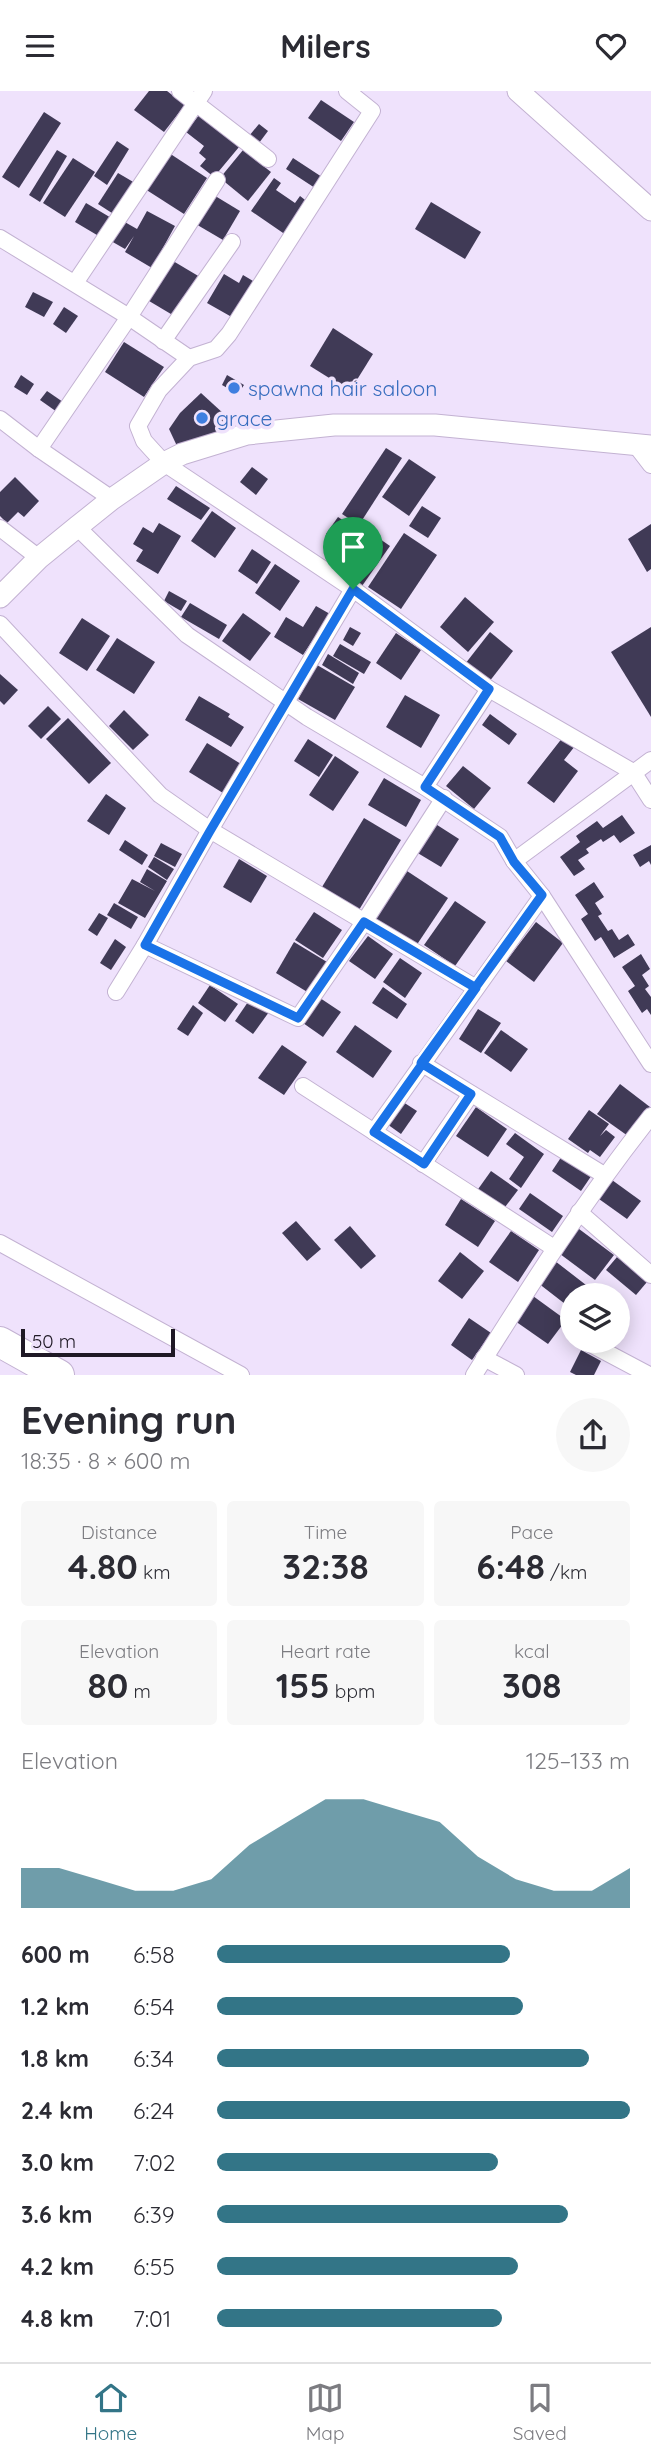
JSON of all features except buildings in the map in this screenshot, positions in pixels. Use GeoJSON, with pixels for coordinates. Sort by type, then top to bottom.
{"type":"FeatureCollection","features":[{"type":"Feature","properties":{"kind":"highway"},"geometry":{"type":"LineString","coordinates":[[0,1342],[59,1375]]}},
{"type":"Feature","properties":{"kind":"street"},"geometry":{"type":"LineString","coordinates":[[180,91],[200,97],[268,159]]}},
{"type":"Feature","properties":{"kind":"street"},"geometry":{"type":"LineString","coordinates":[[346,91],[372,111],[229,334],[216,349],[188,358],[159,390],[138,426],[144,441],[164,463],[353,589],[489,689],[633,772],[651,800]]}},
{"type":"Feature","properties":{"kind":"street"},"geometry":{"type":"LineString","coordinates":[[518,91],[651,210]]}},
{"type":"Feature","properties":{"kind":"street"},"geometry":{"type":"LineString","coordinates":[[75,283],[200,97]]}},
{"type":"Feature","properties":{"kind":"street"},"geometry":{"type":"LineString","coordinates":[[39,449],[130,317],[217,180]]}},
{"type":"Feature","properties":{"kind":"street"},"geometry":{"type":"LineString","coordinates":[[0,238],[130,317],[188,358]]}},
{"type":"Feature","properties":{"kind":"street"},"geometry":{"type":"LineString","coordinates":[[163,341],[232,242]]}},
{"type":"Feature","properties":{"kind":"street"},"geometry":{"type":"LineString","coordinates":[[0,419],[112,499]]}},
{"type":"Feature","properties":{"kind":"street"},"geometry":{"type":"LineString","coordinates":[[0,597],[39,558],[112,499],[164,463],[183,454],[247,434],[334,425],[435,425],[643,445],[651,465]]}},
{"type":"Feature","properties":{"kind":"street"},"geometry":{"type":"LineString","coordinates":[[77,527],[187,635],[285,703],[444,798],[500,837],[514,862],[542,895],[651,1063]]}},
{"type":"Feature","properties":{"kind":"street"},"geometry":{"type":"LineString","coordinates":[[0,528],[39,558]]}},
{"type":"Feature","properties":{"kind":"street"},"geometry":{"type":"LineString","coordinates":[[116,992],[353,589]]}},
{"type":"Feature","properties":{"kind":"street"},"geometry":{"type":"LineString","coordinates":[[0,624],[160,795],[210,831],[476,988]]}},
{"type":"Feature","properties":{"kind":"street"},"geometry":{"type":"LineString","coordinates":[[425,787],[489,689]]}},
{"type":"Feature","properties":{"kind":"street"},"geometry":{"type":"LineString","coordinates":[[514,862],[651,760]]}},
{"type":"Feature","properties":{"kind":"street"},"geometry":{"type":"LineString","coordinates":[[145,945],[298,1018],[444,798]]}},
{"type":"Feature","properties":{"kind":"street"},"geometry":{"type":"LineString","coordinates":[[374,1132],[542,895]]}},
{"type":"Feature","properties":{"kind":"street"},"geometry":{"type":"LineString","coordinates":[[421,1063],[604,1175]]}},
{"type":"Feature","properties":{"kind":"street"},"geometry":{"type":"LineString","coordinates":[[303,1086],[554,1248]]}},
{"type":"Feature","properties":{"kind":"street"},"geometry":{"type":"LineString","coordinates":[[424,1164],[471,1094]]}},
{"type":"Feature","properties":{"kind":"street"},"geometry":{"type":"LineString","coordinates":[[474,1375],[554,1248],[604,1175],[651,1116]]}},
{"type":"Feature","properties":{"kind":"street"},"geometry":{"type":"LineString","coordinates":[[579,1212],[651,1275]]}},
{"type":"Feature","properties":{"kind":"street"},"geometry":{"type":"LineString","coordinates":[[0,1243],[241,1375]]}},
{"type":"Feature","properties":{"kind":"street"},"geometry":{"type":"LineString","coordinates":[[608,1353],[649,1375]]}},
{"type":"Feature","properties":{"kind":"street"},"geometry":{"type":"LineString","coordinates":[[484,1358],[516,1375]]}},
{"type":"Feature","properties":{"kind":"place","name":"spawna hair saloon"},"geometry":{"type":"Point","coordinates":[234,388]}},
{"type":"Feature","properties":{"kind":"place","name":"grace"},"geometry":{"type":"Point","coordinates":[202,418]}},
{"type":"Feature","properties":{"kind":"route"},"geometry":{"type":"LineString","coordinates":[[353,589],[145,945],[298,1018],[364,922],[476,988],[421,1063],[374,1132],[424,1164],[471,1094],[421,1063],[476,988],[542,895],[514,862],[500,837],[425,787],[489,689],[353,589]]}}]}
